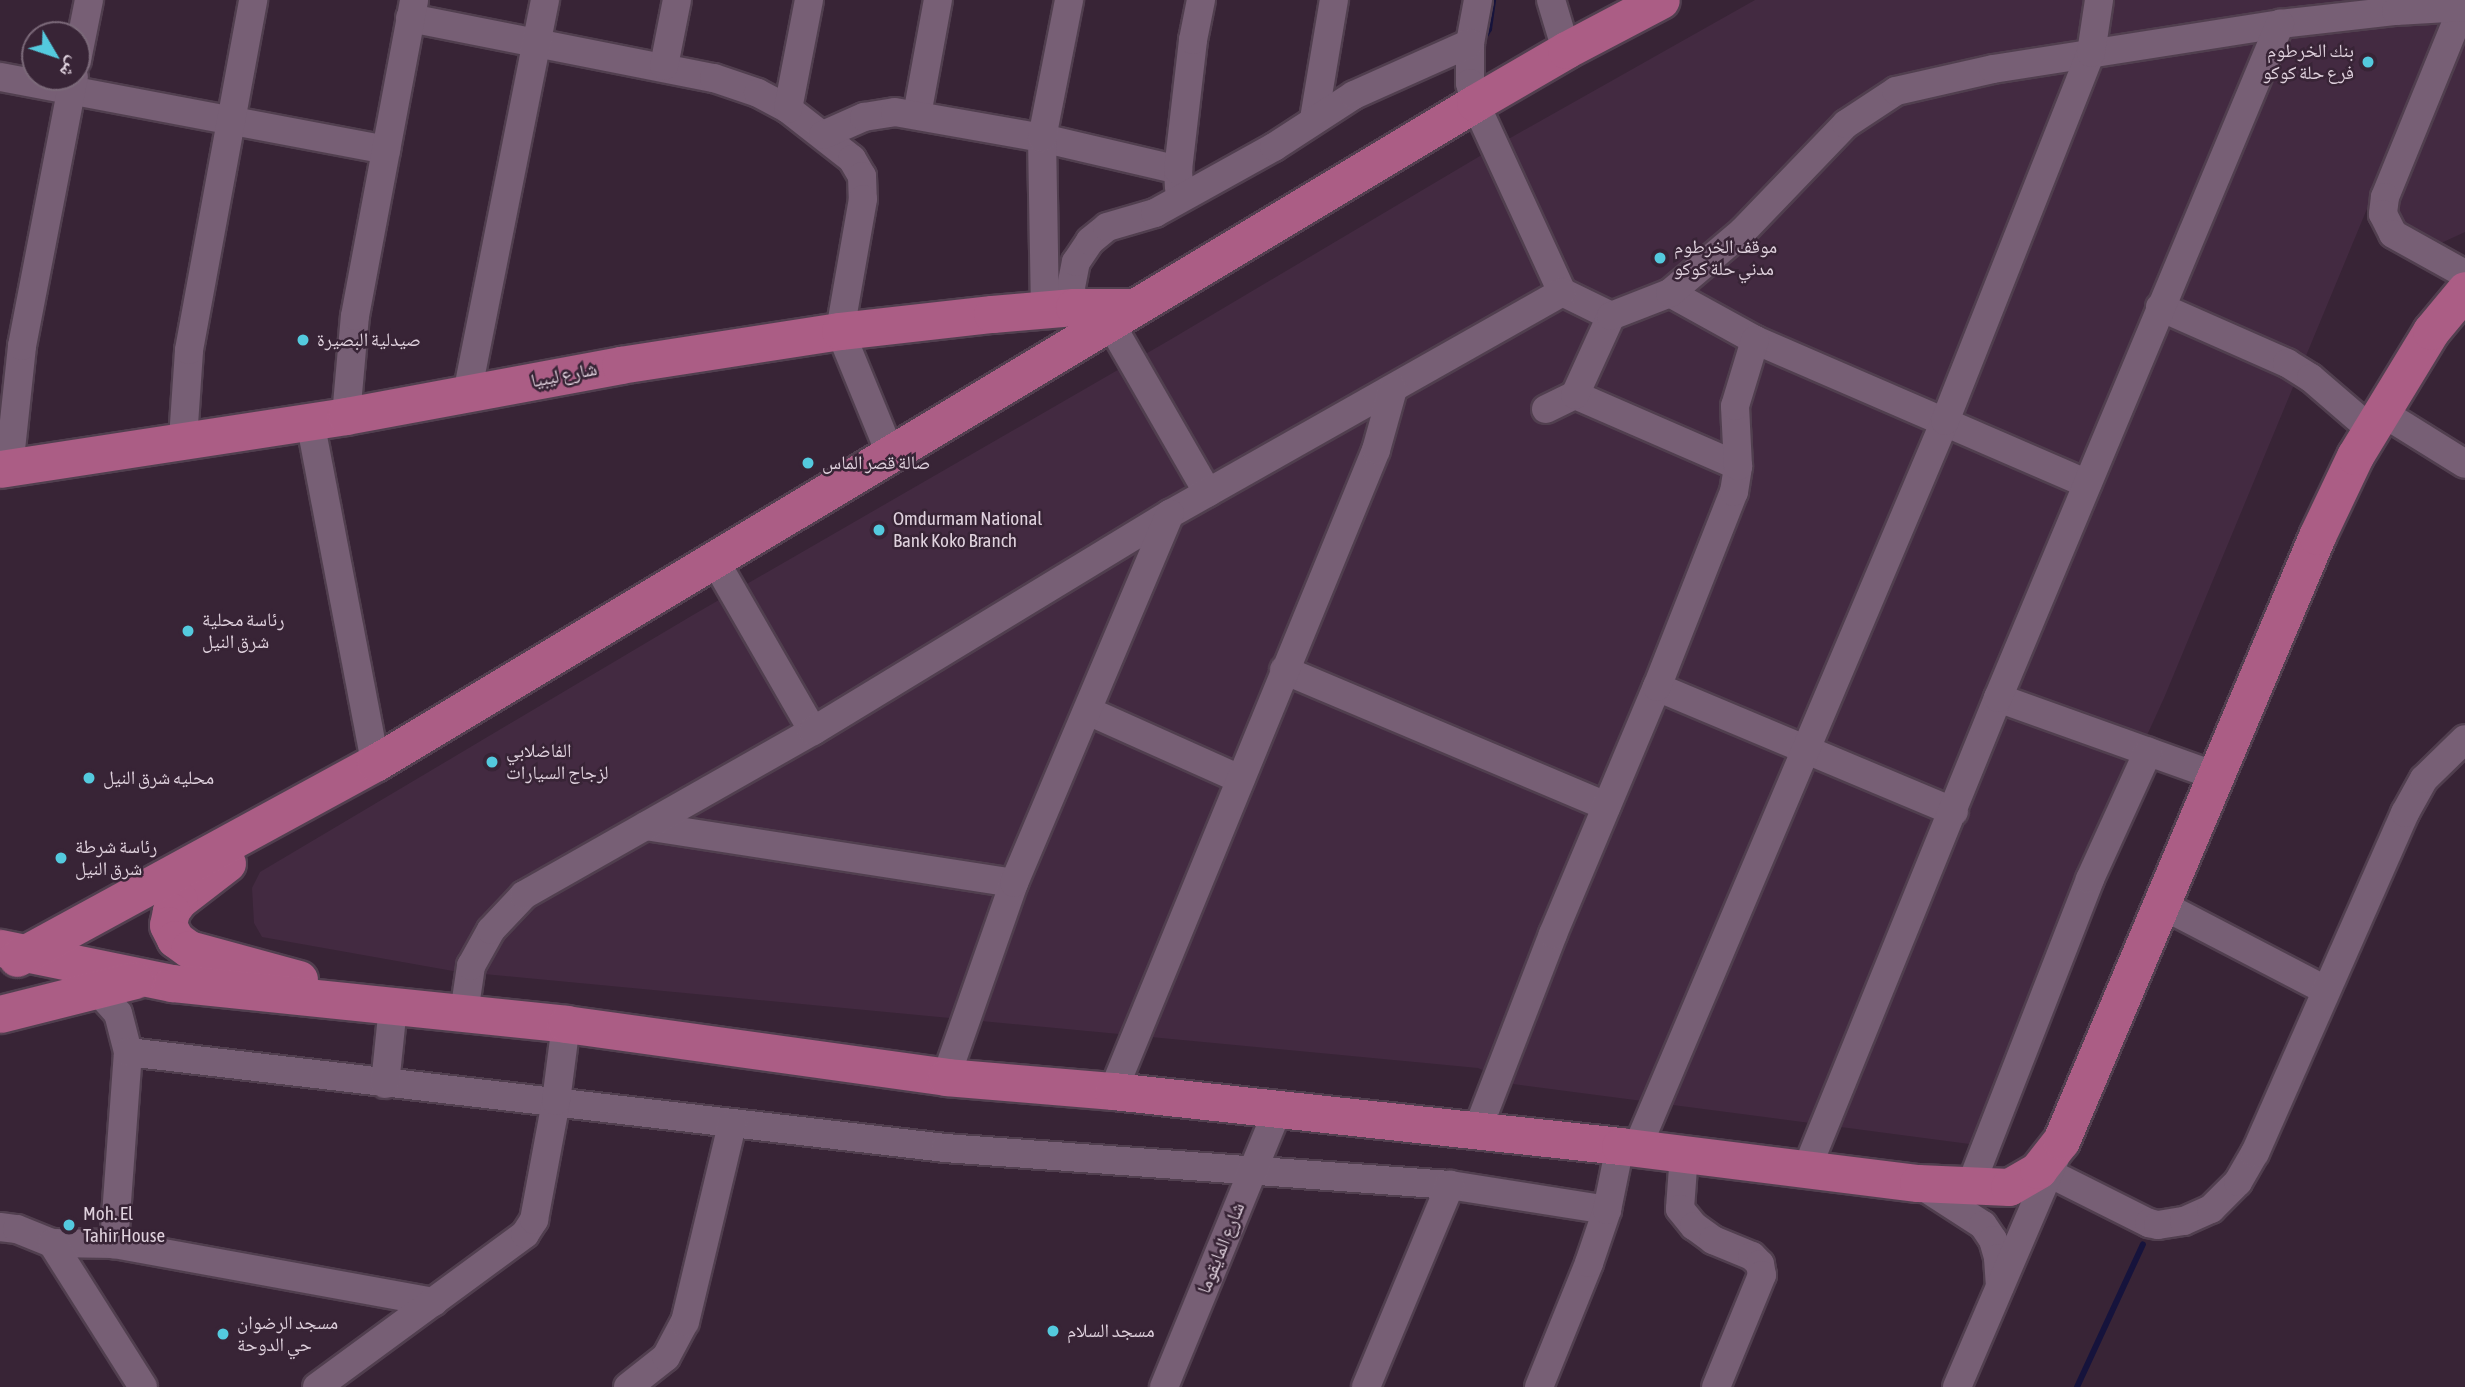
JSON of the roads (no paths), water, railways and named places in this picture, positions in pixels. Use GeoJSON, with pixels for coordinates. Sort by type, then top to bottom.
{"type":"FeatureCollection","features":[{"type":"Feature","properties":{"kind":"main road"},"geometry":{"type":"LineString","coordinates":[[10,956],[375,762],[1475,103],[1566,50],[1661,0]]}},
{"type":"Feature","properties":{"kind":"main road"},"geometry":{"type":"LineString","coordinates":[[10,956],[141,978],[565,1024],[946,1077],[1113,1091],[1629,1147],[1918,1183],[1970,1188],[2009,1187],[2024,1181],[2055,1157],[2317,536],[2375,420],[2431,331],[2465,290]]}},
{"type":"Feature","properties":{"kind":"main road","name":"شارع ليبيا"},"geometry":{"type":"LineString","coordinates":[[5,468],[346,416],[620,365],[840,331],[1059,309],[1121,314]]}},
{"type":"Feature","properties":{"kind":"main road"},"geometry":{"type":"LineString","coordinates":[[300,803],[179,900],[171,911],[168,925],[174,939],[188,949],[287,974],[376,1005]]}},
{"type":"Feature","properties":{"kind":"main road"},"geometry":{"type":"LineString","coordinates":[[5,1013],[141,978]]}},
{"type":"Feature","properties":{"kind":"street"},"geometry":{"type":"LineString","coordinates":[[85,21],[89,0]]}},
{"type":"Feature","properties":{"kind":"street"},"geometry":{"type":"LineString","coordinates":[[184,439],[189,349],[253,0]]}},
{"type":"Feature","properties":{"kind":"street"},"geometry":{"type":"LineString","coordinates":[[467,394],[545,0]]}},
{"type":"Feature","properties":{"kind":"street"},"geometry":{"type":"LineString","coordinates":[[664,66],[677,0]]}},
{"type":"Feature","properties":{"kind":"street"},"geometry":{"type":"LineString","coordinates":[[788,108],[809,0]]}},
{"type":"Feature","properties":{"kind":"street"},"geometry":{"type":"LineString","coordinates":[[917,115],[938,0]]}},
{"type":"Feature","properties":{"kind":"street"},"geometry":{"type":"LineString","coordinates":[[1059,309],[1042,138],[1069,0]]}},
{"type":"Feature","properties":{"kind":"street"},"geometry":{"type":"LineString","coordinates":[[1179,201],[1178,170],[1193,40],[1201,0]]}},
{"type":"Feature","properties":{"kind":"street"},"geometry":{"type":"LineString","coordinates":[[1314,119],[1334,0]]}},
{"type":"Feature","properties":{"kind":"street"},"geometry":{"type":"LineString","coordinates":[[1478,0],[1470,43],[1470,83],[1475,103],[1562,292],[1611,316]]}},
{"type":"Feature","properties":{"kind":"street"},"geometry":{"type":"LineString","coordinates":[[1552,0],[1566,50]]}},
{"type":"Feature","properties":{"kind":"street"},"geometry":{"type":"LineString","coordinates":[[1539,1387],[1590,1263],[1629,1147],[1804,751],[1945,421],[2091,53],[2099,0]]}},
{"type":"Feature","properties":{"kind":"street"},"geometry":{"type":"LineString","coordinates":[[1545,409],[1574,395],[1611,316],[1670,293],[1743,231],[1846,124],[1896,91],[1993,69],[2280,24],[2464,5],[2385,197],[2383,214],[2393,234],[2465,274]]}},
{"type":"Feature","properties":{"kind":"street"},"geometry":{"type":"LineString","coordinates":[[346,416],[355,316],[412,9],[537,43],[714,78],[758,93],[788,108],[852,159],[862,176],[863,199],[840,331],[890,453]]}},
{"type":"Feature","properties":{"kind":"street"},"geometry":{"type":"LineString","coordinates":[[1807,1168],[1954,812],[1998,698],[2280,24]]}},
{"type":"Feature","properties":{"kind":"street"},"geometry":{"type":"LineString","coordinates":[[1059,309],[1071,287],[1076,262],[1090,241],[1107,227],[1155,213],[1179,201],[1383,80],[1470,43]]}},
{"type":"Feature","properties":{"kind":"street"},"geometry":{"type":"LineString","coordinates":[[0,77],[21,79]]}},
{"type":"Feature","properties":{"kind":"street"},"geometry":{"type":"LineString","coordinates":[[91,87],[232,120],[386,150]]}},
{"type":"Feature","properties":{"kind":"street"},"geometry":{"type":"LineString","coordinates":[[5,468],[22,346],[70,91]]}},
{"type":"Feature","properties":{"kind":"street"},"geometry":{"type":"LineString","coordinates":[[823,135],[864,117],[895,112],[1042,138],[1178,170]]}},
{"type":"Feature","properties":{"kind":"street"},"geometry":{"type":"LineString","coordinates":[[464,1013],[471,966],[491,930],[524,895],[813,732],[1170,514],[1562,292]]}},
{"type":"Feature","properties":{"kind":"street"},"geometry":{"type":"LineString","coordinates":[[1670,293],[1755,340],[2087,484]]}},
{"type":"Feature","properties":{"kind":"street"},"geometry":{"type":"LineString","coordinates":[[2160,307],[2287,363],[2375,420],[2465,464]]}},
{"type":"Feature","properties":{"kind":"street"},"geometry":{"type":"LineString","coordinates":[[1121,314],[1208,493]]}},
{"type":"Feature","properties":{"kind":"street"},"geometry":{"type":"LineString","coordinates":[[1477,1131],[1734,492],[1738,466],[1735,406],[1755,340]]}},
{"type":"Feature","properties":{"kind":"street"},"geometry":{"type":"LineString","coordinates":[[1113,1091],[1376,450],[1392,389]]}},
{"type":"Feature","properties":{"kind":"street"},"geometry":{"type":"LineString","coordinates":[[1574,395],[1738,466]]}},
{"type":"Feature","properties":{"kind":"street"},"geometry":{"type":"LineString","coordinates":[[310,421],[375,762]]}},
{"type":"Feature","properties":{"kind":"street"},"geometry":{"type":"LineString","coordinates":[[946,1077],[1014,883],[1170,514]]}},
{"type":"Feature","properties":{"kind":"street"},"geometry":{"type":"LineString","coordinates":[[714,559],[813,732]]}},
{"type":"Feature","properties":{"kind":"street"},"geometry":{"type":"LineString","coordinates":[[1284,670],[1606,806]]}},
{"type":"Feature","properties":{"kind":"street"},"geometry":{"type":"LineString","coordinates":[[1657,687],[1954,812]]}},
{"type":"Feature","properties":{"kind":"street"},"geometry":{"type":"LineString","coordinates":[[1998,698],[2216,776]]}},
{"type":"Feature","properties":{"kind":"street"},"geometry":{"type":"LineString","coordinates":[[1088,710],[1240,779]]}},
{"type":"Feature","properties":{"kind":"street"},"geometry":{"type":"LineString","coordinates":[[1957,1387],[2055,1157],[2149,1223],[2184,1221],[2211,1209],[2238,1182],[2255,1153],[2405,813],[2424,779],[2465,739]]}},
{"type":"Feature","properties":{"kind":"street"},"geometry":{"type":"LineString","coordinates":[[1970,1188],[2090,879],[2148,752]]}},
{"type":"Feature","properties":{"kind":"street"},"geometry":{"type":"LineString","coordinates":[[646,826],[1014,883]]}},
{"type":"Feature","properties":{"kind":"street"},"geometry":{"type":"LineString","coordinates":[[2161,905],[2325,990]]}},
{"type":"Feature","properties":{"kind":"street"},"geometry":{"type":"LineString","coordinates":[[97,990],[118,1013],[128,1052],[114,1244]]}},
{"type":"Feature","properties":{"kind":"street"},"geometry":{"type":"LineString","coordinates":[[376,1005],[385,1084]]}},
{"type":"Feature","properties":{"kind":"street"},"geometry":{"type":"LineString","coordinates":[[326,1384],[525,1234],[534,1220],[556,1101],[565,1024]]}},
{"type":"Feature","properties":{"kind":"street"},"geometry":{"type":"LineString","coordinates":[[128,1052],[945,1148],[1450,1185],[1607,1210]]}},
{"type":"Feature","properties":{"kind":"street","name":"شارع المايقوما"},"geometry":{"type":"LineString","coordinates":[[1164,1387],[1278,1109]]}},
{"type":"Feature","properties":{"kind":"street"},"geometry":{"type":"LineString","coordinates":[[628,1387],[666,1357],[685,1322],[732,1124]]}},
{"type":"Feature","properties":{"kind":"street"},"geometry":{"type":"LineString","coordinates":[[1684,1154],[1680,1209],[1694,1226],[1713,1240],[1752,1256],[1760,1264],[1762,1275],[1716,1387]]}},
{"type":"Feature","properties":{"kind":"street"},"geometry":{"type":"LineString","coordinates":[[1918,1183],[1983,1226],[1993,1240],[1998,1258],[2000,1286]]}},
{"type":"Feature","properties":{"kind":"street"},"geometry":{"type":"LineString","coordinates":[[1366,1387],[1450,1185]]}},
{"type":"Feature","properties":{"kind":"street"},"geometry":{"type":"LineString","coordinates":[[0,1227],[17,1229],[52,1243],[114,1244],[434,1302]]}},
{"type":"Feature","properties":{"kind":"street"},"geometry":{"type":"LineString","coordinates":[[52,1243],[143,1387]]}},
{"type":"Feature","properties":{"kind":"waterway"},"geometry":{"type":"LineString","coordinates":[[1482,41],[1489,29],[1493,0]]}},
{"type":"Feature","properties":{"kind":"waterway"},"geometry":{"type":"LineString","coordinates":[[2077,1387],[2143,1244]]}},
{"type":"Feature","properties":{"kind":"place","name":"بنك الخرطوم فرع حلة كوكو"},"geometry":{"type":"Point","coordinates":[2368,62]}},
{"type":"Feature","properties":{"kind":"place","name":"موقف الخرطوم مدني حلة كوكو"},"geometry":{"type":"Point","coordinates":[1660,258]}},
{"type":"Feature","properties":{"kind":"place","name":"صيدلية البصيرة"},"geometry":{"type":"Point","coordinates":[303,340]}},
{"type":"Feature","properties":{"kind":"place","name":"صالة قصر الماس"},"geometry":{"type":"Point","coordinates":[808,463]}},
{"type":"Feature","properties":{"kind":"place","name":"Omdurmam National Bank Koko Branch"},"geometry":{"type":"Point","coordinates":[879,530]}},
{"type":"Feature","properties":{"kind":"place","name":"رئاسة محلية شرق النيل"},"geometry":{"type":"Point","coordinates":[188,631]}},
{"type":"Feature","properties":{"kind":"place","name":"الفاضلابي لزجاج السيارات"},"geometry":{"type":"Point","coordinates":[492,762]}},
{"type":"Feature","properties":{"kind":"place","name":"محليه شرق النيل"},"geometry":{"type":"Point","coordinates":[89,778]}},
{"type":"Feature","properties":{"kind":"place","name":"رئاسة شرطة شرق النيل"},"geometry":{"type":"Point","coordinates":[61,858]}},
{"type":"Feature","properties":{"kind":"place","name":"Moh. El Tahir House"},"geometry":{"type":"Point","coordinates":[69,1225]}},
{"type":"Feature","properties":{"kind":"place","name":"مسجد السلام"},"geometry":{"type":"Point","coordinates":[1053,1331]}},
{"type":"Feature","properties":{"kind":"place","name":"مسجد الرضوان حي الدوحة"},"geometry":{"type":"Point","coordinates":[223,1334]}}]}
